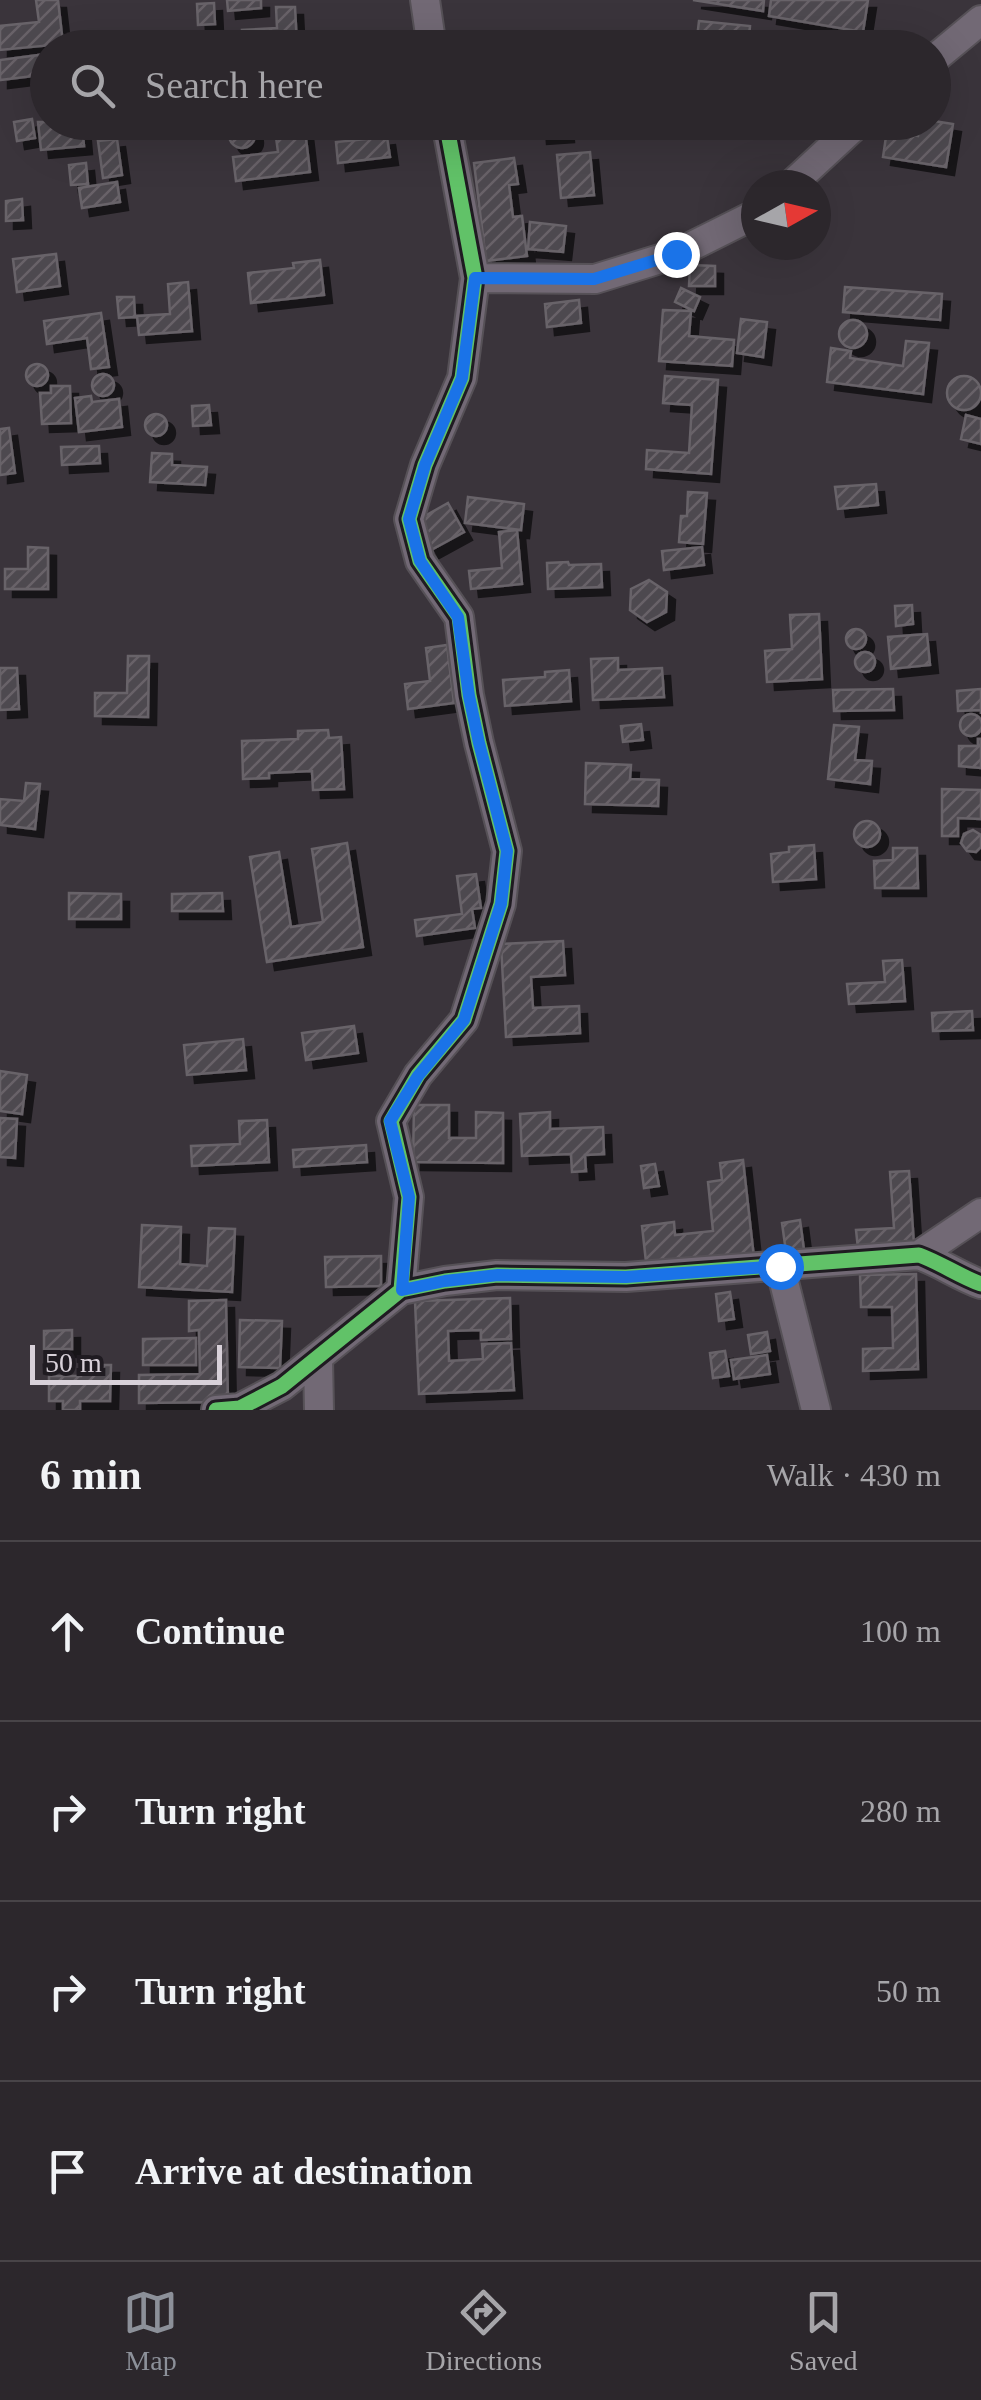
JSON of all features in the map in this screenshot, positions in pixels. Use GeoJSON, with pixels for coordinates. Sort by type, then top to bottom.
{"type":"FeatureCollection","features":[{"type":"Feature","properties":{"kind":"street"},"geometry":{"type":"LineString","coordinates":[[425,0],[429,30]]}},
{"type":"Feature","properties":{"kind":"street"},"geometry":{"type":"LineString","coordinates":[[951,45],[981,20]]}},
{"type":"Feature","properties":{"kind":"street"},"geometry":{"type":"LineString","coordinates":[[402,1290],[409,1197],[390,1121],[418,1076],[464,1020],[501,904],[507,851],[469,696],[458,617],[420,561],[409,519],[425,465],[462,378],[475,278],[449,140]]}},
{"type":"Feature","properties":{"kind":"street"},"geometry":{"type":"LineString","coordinates":[[807,170],[840,140]]}},
{"type":"Feature","properties":{"kind":"street"},"geometry":{"type":"LineString","coordinates":[[475,278],[594,279],[676,254],[741,222]]}},
{"type":"Feature","properties":{"kind":"street"},"geometry":{"type":"LineString","coordinates":[[918,1255],[981,1213]]}},
{"type":"Feature","properties":{"kind":"street"},"geometry":{"type":"LineString","coordinates":[[216,1410],[240,1408],[282,1386],[402,1290],[445,1281],[498,1275],[626,1277],[918,1255],[981,1284]]}},
{"type":"Feature","properties":{"kind":"street"},"geometry":{"type":"LineString","coordinates":[[780,1266],[816,1410]]}},
{"type":"Feature","properties":{"kind":"street"},"geometry":{"type":"LineString","coordinates":[[318,1359],[319,1410]]}},
{"type":"Feature","properties":{"kind":"building"},"geometry":{"type":"Polygon","coordinates":[[[36,0],[58,0],[61,30],[30,30],[30,47],[0,50],[0,26],[39,22],[36,0]]]}},
{"type":"Feature","properties":{"kind":"building"},"geometry":{"type":"Polygon","coordinates":[[[227,0],[261,0],[261,8],[228,11],[227,0]]]}},
{"type":"Feature","properties":{"kind":"building"},"geometry":{"type":"Polygon","coordinates":[[[693,0],[764,0],[763,11],[693,0]]]}},
{"type":"Feature","properties":{"kind":"building"},"geometry":{"type":"Polygon","coordinates":[[[771,0],[868,0],[863,30],[769,16],[771,0]]]}},
{"type":"Feature","properties":{"kind":"building"},"geometry":{"type":"Polygon","coordinates":[[[214,3],[215,24],[198,25],[197,4],[214,3]]]}},
{"type":"Feature","properties":{"kind":"building"},"geometry":{"type":"Polygon","coordinates":[[[276,7],[295,7],[296,30],[242,30],[277,28],[276,7]]]}},
{"type":"Feature","properties":{"kind":"building"},"geometry":{"type":"Polygon","coordinates":[[[699,21],[750,26],[750,30],[698,30],[699,21]]]}},
{"type":"Feature","properties":{"kind":"building"},"geometry":{"type":"Polygon","coordinates":[[[30,56],[30,76],[0,80],[0,60],[30,56]]]}},
{"type":"Feature","properties":{"kind":"building"},"geometry":{"type":"Polygon","coordinates":[[[30,119],[30,139],[17,141],[14,122],[30,119]]]}},
{"type":"Feature","properties":{"kind":"building"},"geometry":{"type":"Polygon","coordinates":[[[40,140],[83,140],[84,146],[41,150],[40,140]]]}},
{"type":"Feature","properties":{"kind":"building"},"geometry":{"type":"Polygon","coordinates":[[[117,140],[122,175],[103,178],[98,141],[117,140]]]}},
{"type":"Feature","properties":{"kind":"building"},"geometry":{"type":"Polygon","coordinates":[[[230,140],[254,140],[242,148],[230,140]]]}},
{"type":"Feature","properties":{"kind":"building"},"geometry":{"type":"Polygon","coordinates":[[[276,140],[306,140],[310,172],[236,181],[233,157],[278,152],[276,140]]]}},
{"type":"Feature","properties":{"kind":"building"},"geometry":{"type":"Polygon","coordinates":[[[387,140],[390,157],[338,163],[336,142],[387,140]]]}},
{"type":"Feature","properties":{"kind":"building"},"geometry":{"type":"Polygon","coordinates":[[[886,140],[950,140],[946,167],[883,157],[886,140]]]}},
{"type":"Feature","properties":{"kind":"building"},"geometry":{"type":"Polygon","coordinates":[[[590,152],[594,195],[561,198],[557,155],[590,152]]]}},
{"type":"Feature","properties":{"kind":"building"},"geometry":{"type":"Polygon","coordinates":[[[514,158],[518,184],[509,185],[513,217],[522,216],[527,256],[486,261],[474,163],[514,158]]]}},
{"type":"Feature","properties":{"kind":"building"},"geometry":{"type":"Polygon","coordinates":[[[86,163],[88,184],[71,185],[69,165],[86,163]]]}},
{"type":"Feature","properties":{"kind":"building"},"geometry":{"type":"Polygon","coordinates":[[[117,182],[120,202],[82,208],[79,188],[117,182]]]}},
{"type":"Feature","properties":{"kind":"building"},"geometry":{"type":"Polygon","coordinates":[[[22,199],[23,220],[6,221],[6,201],[22,199]]]}},
{"type":"Feature","properties":{"kind":"building"},"geometry":{"type":"Polygon","coordinates":[[[530,222],[566,226],[563,252],[528,249],[530,222]]]}},
{"type":"Feature","properties":{"kind":"building"},"geometry":{"type":"Polygon","coordinates":[[[56,254],[60,286],[17,292],[13,259],[56,254]]]}},
{"type":"Feature","properties":{"kind":"building"},"geometry":{"type":"Polygon","coordinates":[[[320,260],[324,295],[251,303],[248,273],[294,268],[293,263],[320,260]]]}},
{"type":"Feature","properties":{"kind":"building"},"geometry":{"type":"Polygon","coordinates":[[[690,265],[715,266],[715,286],[689,286],[690,265]]]}},
{"type":"Feature","properties":{"kind":"building"},"geometry":{"type":"Polygon","coordinates":[[[188,282],[192,331],[139,335],[137,316],[170,314],[168,284],[188,282]]]}},
{"type":"Feature","properties":{"kind":"building"},"geometry":{"type":"Polygon","coordinates":[[[845,287],[942,294],[940,320],[843,312],[845,287]]]}},
{"type":"Feature","properties":{"kind":"building"},"geometry":{"type":"Polygon","coordinates":[[[681,288],[700,297],[694,311],[675,302],[681,288]]]}},
{"type":"Feature","properties":{"kind":"building"},"geometry":{"type":"Polygon","coordinates":[[[117,297],[134,297],[135,317],[119,318],[117,297]]]}},
{"type":"Feature","properties":{"kind":"building"},"geometry":{"type":"Polygon","coordinates":[[[579,300],[581,323],[547,327],[545,304],[579,300]]]}},
{"type":"Feature","properties":{"kind":"building"},"geometry":{"type":"Polygon","coordinates":[[[663,310],[691,311],[689,336],[734,340],[732,366],[659,361],[663,310]]]}},
{"type":"Feature","properties":{"kind":"building"},"geometry":{"type":"Polygon","coordinates":[[[101,313],[109,367],[91,369],[87,338],[47,344],[44,321],[101,313]]]}},
{"type":"Feature","properties":{"kind":"building"},"geometry":{"type":"Polygon","coordinates":[[[741,319],[767,322],[763,357],[737,353],[741,319]]]}},
{"type":"Feature","properties":{"kind":"building"},"geometry":{"type":"Polygon","coordinates":[[[853,320],[863,324],[867,334],[863,344],[853,348],[843,344],[839,334],[843,324],[853,320]]]}},
{"type":"Feature","properties":{"kind":"building"},"geometry":{"type":"Polygon","coordinates":[[[906,341],[929,343],[923,394],[827,382],[831,348],[851,351],[850,358],[903,366],[906,341]]]}},
{"type":"Feature","properties":{"kind":"building"},"geometry":{"type":"Polygon","coordinates":[[[33,364],[41,364],[48,375],[41,386],[33,386],[26,379],[26,371],[33,364]]]}},
{"type":"Feature","properties":{"kind":"building"},"geometry":{"type":"Polygon","coordinates":[[[103,374],[111,377],[111,393],[103,396],[95,393],[92,385],[95,377],[103,374]]]}},
{"type":"Feature","properties":{"kind":"building"},"geometry":{"type":"Polygon","coordinates":[[[665,376],[718,380],[711,474],[646,469],[647,450],[689,453],[692,405],[663,403],[665,376]]]}},
{"type":"Feature","properties":{"kind":"building"},"geometry":{"type":"Polygon","coordinates":[[[964,376],[976,381],[981,393],[976,405],[964,410],[952,405],[947,393],[952,381],[964,376]]]}},
{"type":"Feature","properties":{"kind":"building"},"geometry":{"type":"Polygon","coordinates":[[[51,386],[70,386],[71,423],[42,424],[40,393],[51,393],[51,386]]]}},
{"type":"Feature","properties":{"kind":"building"},"geometry":{"type":"Polygon","coordinates":[[[91,396],[92,402],[119,399],[122,427],[79,432],[75,398],[91,396]]]}},
{"type":"Feature","properties":{"kind":"building"},"geometry":{"type":"Polygon","coordinates":[[[209,405],[211,425],[193,426],[192,406],[209,405]]]}},
{"type":"Feature","properties":{"kind":"building"},"geometry":{"type":"Polygon","coordinates":[[[152,414],[160,414],[167,425],[160,436],[152,436],[145,429],[145,421],[152,414]]]}},
{"type":"Feature","properties":{"kind":"building"},"geometry":{"type":"Polygon","coordinates":[[[966,415],[981,419],[981,444],[961,439],[966,415]]]}},
{"type":"Feature","properties":{"kind":"building"},"geometry":{"type":"Polygon","coordinates":[[[9,428],[15,473],[0,475],[0,429],[9,428]]]}},
{"type":"Feature","properties":{"kind":"building"},"geometry":{"type":"Polygon","coordinates":[[[99,446],[100,463],[62,465],[61,447],[99,446]]]}},
{"type":"Feature","properties":{"kind":"building"},"geometry":{"type":"Polygon","coordinates":[[[152,453],[172,454],[172,465],[207,467],[205,485],[150,482],[152,453]]]}},
{"type":"Feature","properties":{"kind":"building"},"geometry":{"type":"Polygon","coordinates":[[[876,484],[878,505],[838,509],[835,487],[876,484]]]}},
{"type":"Feature","properties":{"kind":"building"},"geometry":{"type":"Polygon","coordinates":[[[688,492],[707,493],[703,544],[679,542],[681,516],[687,516],[688,492]]]}},
{"type":"Feature","properties":{"kind":"building"},"geometry":{"type":"Polygon","coordinates":[[[468,497],[524,504],[521,530],[465,523],[468,497]]]}},
{"type":"Feature","properties":{"kind":"building"},"geometry":{"type":"Polygon","coordinates":[[[448,503],[464,532],[431,550],[416,521],[448,503]]]}},
{"type":"Feature","properties":{"kind":"building"},"geometry":{"type":"Polygon","coordinates":[[[517,530],[522,584],[471,589],[469,571],[502,568],[499,532],[517,530]]]}},
{"type":"Feature","properties":{"kind":"building"},"geometry":{"type":"Polygon","coordinates":[[[28,547],[48,548],[48,589],[5,589],[5,569],[28,569],[28,547]]]}},
{"type":"Feature","properties":{"kind":"building"},"geometry":{"type":"Polygon","coordinates":[[[702,547],[704,565],[664,570],[662,551],[702,547]]]}},
{"type":"Feature","properties":{"kind":"building"},"geometry":{"type":"Polygon","coordinates":[[[547,563],[601,564],[602,587],[548,589],[547,563]]]}},
{"type":"Feature","properties":{"kind":"building"},"geometry":{"type":"Polygon","coordinates":[[[649,580],[667,592],[666,612],[647,622],[630,610],[631,589],[649,580]]]}},
{"type":"Feature","properties":{"kind":"building"},"geometry":{"type":"Polygon","coordinates":[[[912,605],[913,624],[896,626],[895,606],[912,605]]]}},
{"type":"Feature","properties":{"kind":"building"},"geometry":{"type":"Polygon","coordinates":[[[819,614],[822,679],[767,682],[765,651],[792,649],[790,615],[819,614]]]}},
{"type":"Feature","properties":{"kind":"building"},"geometry":{"type":"Polygon","coordinates":[[[856,629],[866,639],[856,649],[846,639],[856,629]]]}},
{"type":"Feature","properties":{"kind":"building"},"geometry":{"type":"Polygon","coordinates":[[[927,634],[930,665],[891,669],[888,637],[927,634]]]}},
{"type":"Feature","properties":{"kind":"building"},"geometry":{"type":"Polygon","coordinates":[[[447,645],[454,703],[408,709],[405,684],[430,681],[426,648],[447,645]]]}},
{"type":"Feature","properties":{"kind":"building"},"geometry":{"type":"Polygon","coordinates":[[[865,652],[875,662],[865,672],[855,662],[865,652]]]}},
{"type":"Feature","properties":{"kind":"building"},"geometry":{"type":"Polygon","coordinates":[[[128,656],[149,656],[148,717],[95,716],[95,693],[127,693],[128,656]]]}},
{"type":"Feature","properties":{"kind":"building"},"geometry":{"type":"Polygon","coordinates":[[[618,658],[618,670],[662,668],[664,697],[593,700],[591,659],[618,658]]]}},
{"type":"Feature","properties":{"kind":"building"},"geometry":{"type":"Polygon","coordinates":[[[0,668],[17,668],[19,709],[0,710],[0,668]]]}},
{"type":"Feature","properties":{"kind":"building"},"geometry":{"type":"Polygon","coordinates":[[[569,670],[571,701],[505,706],[503,680],[545,677],[545,672],[569,670]]]}},
{"type":"Feature","properties":{"kind":"building"},"geometry":{"type":"Polygon","coordinates":[[[893,689],[894,710],[834,711],[833,690],[893,689]]]}},
{"type":"Feature","properties":{"kind":"building"},"geometry":{"type":"Polygon","coordinates":[[[981,689],[981,710],[958,711],[957,691],[981,689]]]}},
{"type":"Feature","properties":{"kind":"building"},"geometry":{"type":"Polygon","coordinates":[[[971,714],[979,717],[979,733],[971,736],[963,733],[960,725],[963,717],[971,714]]]}},
{"type":"Feature","properties":{"kind":"building"},"geometry":{"type":"Polygon","coordinates":[[[641,724],[643,740],[623,742],[621,726],[641,724]]]}},
{"type":"Feature","properties":{"kind":"building"},"geometry":{"type":"Polygon","coordinates":[[[834,725],[859,727],[855,760],[872,761],[870,784],[828,779],[834,725]]]}},
{"type":"Feature","properties":{"kind":"building"},"geometry":{"type":"Polygon","coordinates":[[[328,730],[329,738],[341,737],[344,789],[313,790],[312,771],[243,779],[242,741],[298,739],[298,731],[328,730]]]}},
{"type":"Feature","properties":{"kind":"building"},"geometry":{"type":"Polygon","coordinates":[[[978,739],[981,768],[959,766],[959,746],[978,746],[978,739]]]}},
{"type":"Feature","properties":{"kind":"building"},"geometry":{"type":"Polygon","coordinates":[[[586,763],[631,765],[630,779],[659,780],[658,806],[585,804],[586,763]]]}},
{"type":"Feature","properties":{"kind":"building"},"geometry":{"type":"Polygon","coordinates":[[[26,783],[40,784],[35,829],[0,825],[0,799],[24,801],[26,783]]]}},
{"type":"Feature","properties":{"kind":"building"},"geometry":{"type":"Polygon","coordinates":[[[942,789],[981,790],[981,819],[958,818],[958,836],[942,836],[942,789]]]}},
{"type":"Feature","properties":{"kind":"building"},"geometry":{"type":"Polygon","coordinates":[[[867,821],[876,825],[880,834],[876,843],[867,847],[858,843],[854,834],[858,825],[867,821]]]}},
{"type":"Feature","properties":{"kind":"building"},"geometry":{"type":"Polygon","coordinates":[[[973,830],[981,835],[981,847],[976,852],[967,851],[961,843],[964,834],[973,830]]]}},
{"type":"Feature","properties":{"kind":"building"},"geometry":{"type":"Polygon","coordinates":[[[347,843],[363,947],[267,962],[250,857],[279,852],[291,927],[323,922],[312,849],[347,843]]]}},
{"type":"Feature","properties":{"kind":"building"},"geometry":{"type":"Polygon","coordinates":[[[814,845],[816,879],[773,882],[771,854],[789,852],[789,847],[814,845]]]}},
{"type":"Feature","properties":{"kind":"building"},"geometry":{"type":"Polygon","coordinates":[[[893,848],[917,848],[918,888],[875,888],[874,861],[893,860],[893,848]]]}},
{"type":"Feature","properties":{"kind":"building"},"geometry":{"type":"Polygon","coordinates":[[[476,874],[481,908],[472,909],[475,928],[417,936],[415,920],[462,914],[457,876],[476,874]]]}},
{"type":"Feature","properties":{"kind":"building"},"geometry":{"type":"Polygon","coordinates":[[[69,893],[121,894],[121,919],[69,919],[69,893]]]}},
{"type":"Feature","properties":{"kind":"building"},"geometry":{"type":"Polygon","coordinates":[[[222,893],[223,911],[172,911],[172,894],[222,893]]]}},
{"type":"Feature","properties":{"kind":"building"},"geometry":{"type":"Polygon","coordinates":[[[563,941],[565,975],[531,977],[533,1008],[579,1006],[580,1033],[506,1037],[501,944],[563,941]]]}},
{"type":"Feature","properties":{"kind":"building"},"geometry":{"type":"Polygon","coordinates":[[[902,960],[905,1001],[849,1004],[847,984],[885,982],[883,961],[902,960]]]}},
{"type":"Feature","properties":{"kind":"building"},"geometry":{"type":"Polygon","coordinates":[[[972,1011],[973,1030],[933,1031],[932,1013],[972,1011]]]}},
{"type":"Feature","properties":{"kind":"building"},"geometry":{"type":"Polygon","coordinates":[[[354,1026],[358,1053],[306,1060],[302,1033],[354,1026]]]}},
{"type":"Feature","properties":{"kind":"building"},"geometry":{"type":"Polygon","coordinates":[[[243,1039],[246,1070],[187,1075],[184,1045],[243,1039]]]}},
{"type":"Feature","properties":{"kind":"building"},"geometry":{"type":"Polygon","coordinates":[[[0,1071],[27,1075],[22,1114],[0,1111],[0,1071]]]}},
{"type":"Feature","properties":{"kind":"building"},"geometry":{"type":"Polygon","coordinates":[[[414,1105],[449,1105],[449,1138],[476,1138],[476,1112],[503,1113],[503,1163],[413,1162],[414,1105]]]}},
{"type":"Feature","properties":{"kind":"building"},"geometry":{"type":"Polygon","coordinates":[[[550,1112],[550,1129],[603,1127],[604,1154],[585,1155],[586,1171],[572,1172],[571,1154],[522,1156],[520,1114],[550,1112]]]}},
{"type":"Feature","properties":{"kind":"building"},"geometry":{"type":"Polygon","coordinates":[[[0,1118],[17,1119],[15,1158],[0,1157],[0,1118]]]}},
{"type":"Feature","properties":{"kind":"building"},"geometry":{"type":"Polygon","coordinates":[[[267,1120],[269,1162],[192,1166],[191,1146],[240,1144],[239,1121],[267,1120]]]}},
{"type":"Feature","properties":{"kind":"building"},"geometry":{"type":"Polygon","coordinates":[[[366,1145],[367,1162],[294,1167],[293,1150],[366,1145]]]}},
{"type":"Feature","properties":{"kind":"building"},"geometry":{"type":"Polygon","coordinates":[[[743,1160],[754,1258],[647,1271],[642,1226],[674,1222],[675,1235],[713,1231],[708,1182],[722,1180],[720,1163],[743,1160]]]}},
{"type":"Feature","properties":{"kind":"building"},"geometry":{"type":"Polygon","coordinates":[[[655,1164],[659,1186],[644,1188],[641,1166],[655,1164]]]}},
{"type":"Feature","properties":{"kind":"building"},"geometry":{"type":"Polygon","coordinates":[[[909,1171],[914,1245],[858,1249],[856,1230],[894,1228],[890,1172],[909,1171]]]}},
{"type":"Feature","properties":{"kind":"building"},"geometry":{"type":"Polygon","coordinates":[[[800,1220],[804,1250],[786,1252],[782,1223],[800,1220]]]}},
{"type":"Feature","properties":{"kind":"building"},"geometry":{"type":"Polygon","coordinates":[[[142,1225],[181,1227],[180,1264],[207,1266],[209,1228],[235,1229],[232,1292],[139,1287],[142,1225]]]}},
{"type":"Feature","properties":{"kind":"building"},"geometry":{"type":"Polygon","coordinates":[[[381,1256],[381,1286],[326,1287],[325,1257],[381,1256]]]}},
{"type":"Feature","properties":{"kind":"building"},"geometry":{"type":"Polygon","coordinates":[[[916,1274],[918,1369],[863,1371],[863,1349],[893,1348],[892,1307],[861,1307],[860,1275],[916,1274]]]}},
{"type":"Feature","properties":{"kind":"building"},"geometry":{"type":"Polygon","coordinates":[[[730,1292],[734,1319],[719,1321],[716,1294],[730,1292]]]}},
{"type":"Feature","properties":{"kind":"building"},"geometry":{"type":"Polygon","coordinates":[[[510,1298],[511,1339],[481,1340],[481,1330],[448,1331],[449,1361],[483,1359],[482,1344],[511,1343],[514,1390],[419,1394],[415,1301],[510,1298]]]}},
{"type":"Feature","properties":{"kind":"building"},"geometry":{"type":"Polygon","coordinates":[[[226,1300],[228,1402],[139,1403],[139,1375],[200,1374],[199,1330],[189,1331],[189,1301],[226,1300]]]}},
{"type":"Feature","properties":{"kind":"building"},"geometry":{"type":"Polygon","coordinates":[[[240,1320],[282,1321],[280,1368],[239,1367],[240,1320]]]}},
{"type":"Feature","properties":{"kind":"building"},"geometry":{"type":"Polygon","coordinates":[[[72,1330],[72,1349],[44,1349],[44,1331],[72,1330]]]}},
{"type":"Feature","properties":{"kind":"building"},"geometry":{"type":"Polygon","coordinates":[[[767,1332],[770,1351],[751,1354],[748,1335],[767,1332]]]}},
{"type":"Feature","properties":{"kind":"building"},"geometry":{"type":"Polygon","coordinates":[[[196,1338],[196,1365],[143,1365],[143,1339],[196,1338]]]}},
{"type":"Feature","properties":{"kind":"building"},"geometry":{"type":"Polygon","coordinates":[[[725,1351],[729,1376],[713,1378],[710,1353],[725,1351]]]}},
{"type":"Feature","properties":{"kind":"building"},"geometry":{"type":"Polygon","coordinates":[[[767,1355],[770,1374],[734,1379],[731,1360],[767,1355]]]}},
{"type":"Feature","properties":{"kind":"building"},"geometry":{"type":"Polygon","coordinates":[[[81,1365],[111,1365],[110,1401],[80,1401],[80,1410],[63,1410],[63,1401],[49,1401],[49,1376],[81,1376],[81,1365]]]}},
{"type":"Feature","properties":{"kind":"cycle path"},"geometry":{"type":"LineString","coordinates":[[401,1290],[409,1197],[391,1121],[418,1075],[464,1020],[501,904],[507,851],[469,695],[459,617],[420,561],[409,519],[425,465],[462,378],[475,278],[449,140]]}},
{"type":"Feature","properties":{"kind":"cycle path"},"geometry":{"type":"LineString","coordinates":[[216,1410],[240,1408],[282,1386],[401,1290],[445,1281],[497,1275],[626,1277],[919,1255],[981,1284]]}},
{"type":"Feature","properties":{"kind":"route"},"geometry":{"type":"LineString","coordinates":[[676,254],[594,279],[475,278],[462,378],[425,465],[409,519],[420,561],[458,617],[469,696],[507,851],[501,904],[464,1020],[418,1076],[390,1121],[409,1197],[402,1290],[498,1275],[626,1277],[780,1266]]}}]}
